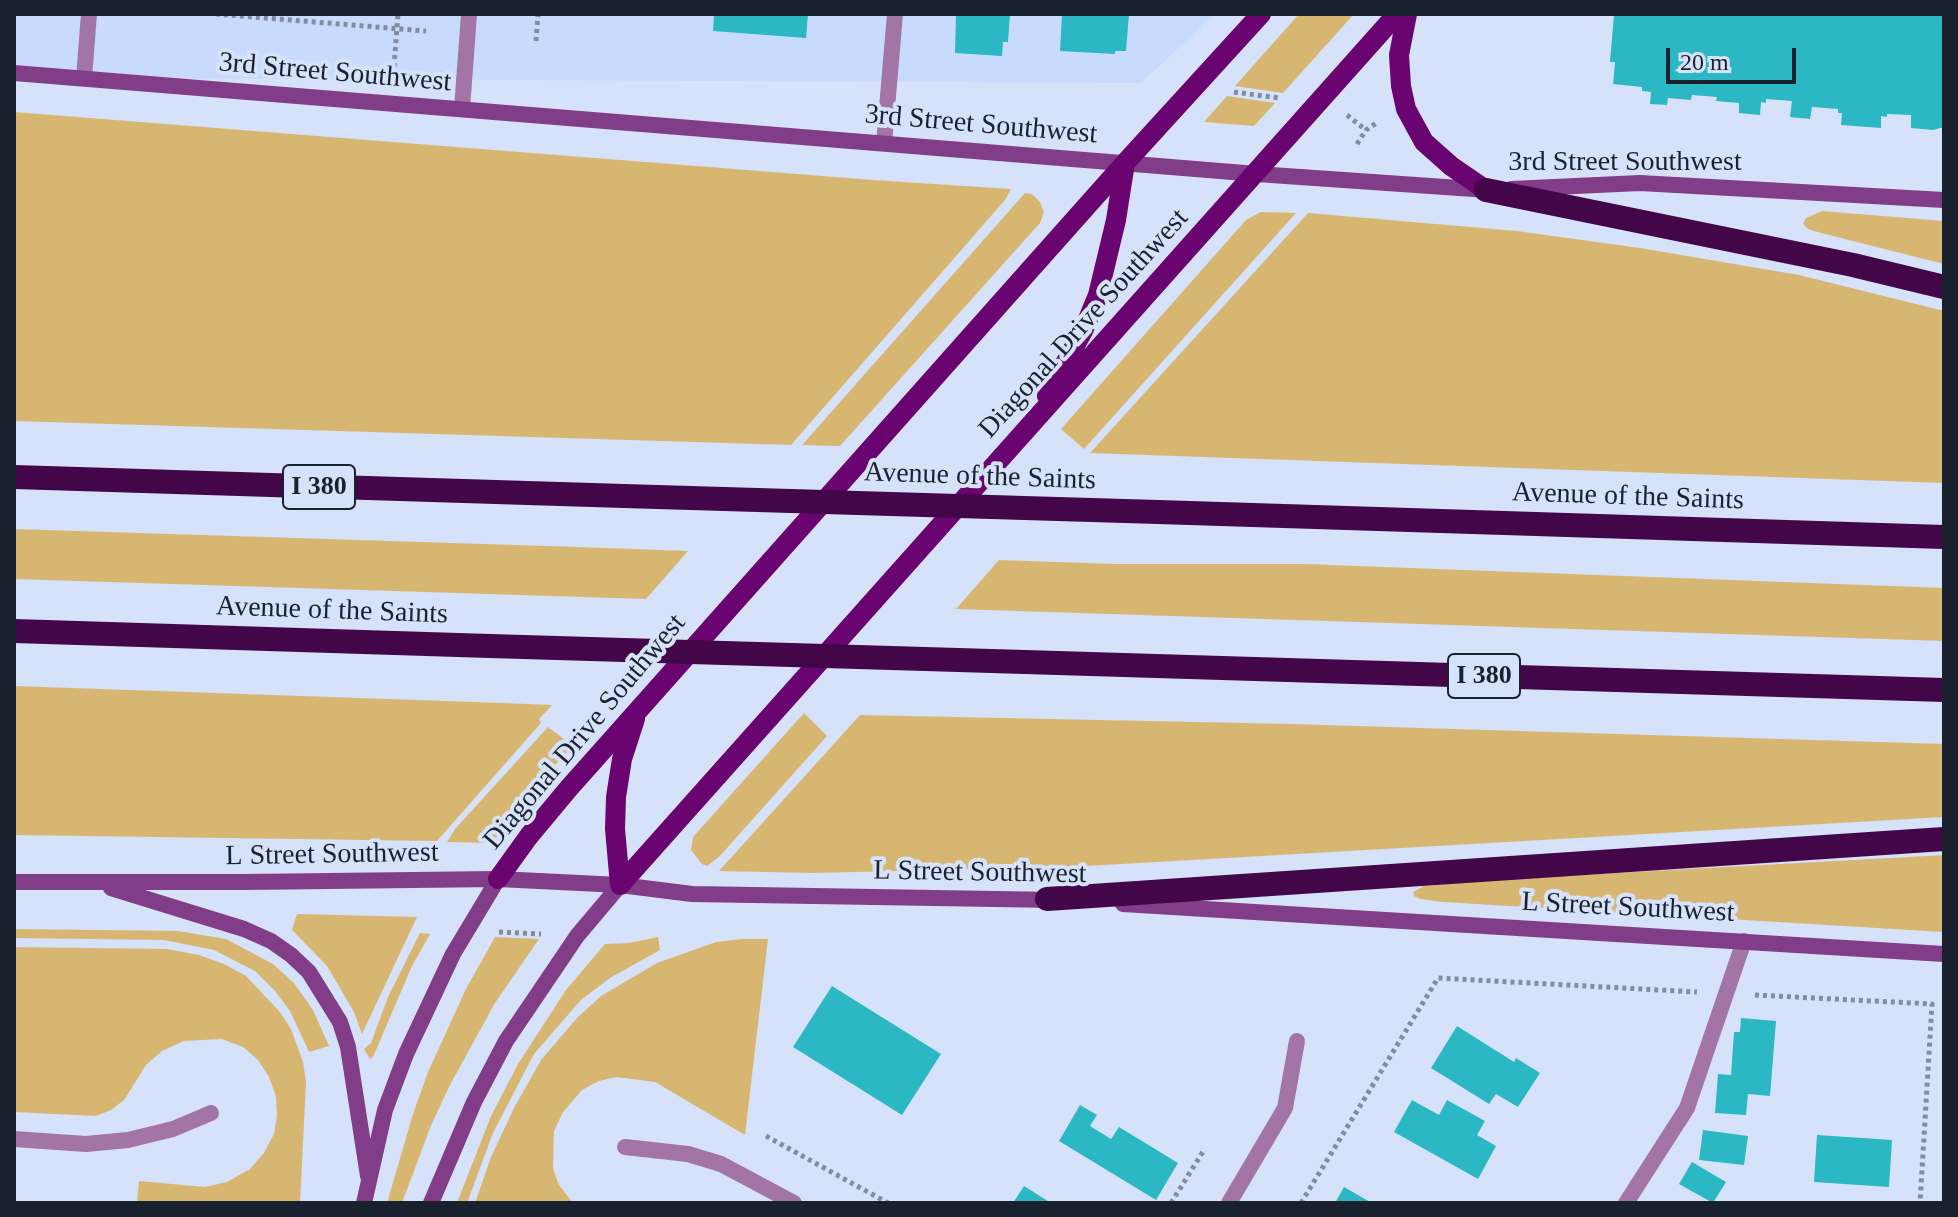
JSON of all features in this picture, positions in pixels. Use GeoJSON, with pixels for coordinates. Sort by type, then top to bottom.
{"type":"FeatureCollection","features":[{"type":"Feature","properties":{"kind":"highway"},"geometry":{"type":"LineString","coordinates":[[1486,190],[1853,265],[1944,287]]}},
{"type":"Feature","properties":{"kind":"highway","name":"Avenue of the Saints"},"geometry":{"type":"LineString","coordinates":[[14,477],[1944,537]]}},
{"type":"Feature","properties":{"kind":"highway","name":"Avenue of the Saints"},"geometry":{"type":"LineString","coordinates":[[14,631],[1944,690]]}},
{"type":"Feature","properties":{"kind":"highway"},"geometry":{"type":"LineString","coordinates":[[1047,899],[1944,839]]}},
{"type":"Feature","properties":{"kind":"main road","name":"Diagonal Drive Southwest"},"geometry":{"type":"LineString","coordinates":[[498,879],[529,836],[638,710],[1261,14]]}},
{"type":"Feature","properties":{"kind":"main road","name":"Diagonal Drive Southwest"},"geometry":{"type":"LineString","coordinates":[[620,885],[1397,14]]}},
{"type":"Feature","properties":{"kind":"main road"},"geometry":{"type":"LineString","coordinates":[[1407,14],[1399,55],[1406,109],[1424,142],[1451,166],[1486,190]]}},
{"type":"Feature","properties":{"kind":"main road","name":"3rd Street Southwest"},"geometry":{"type":"LineString","coordinates":[[14,73],[1486,190],[1640,183],[1944,200]]}},
{"type":"Feature","properties":{"kind":"main road"},"geometry":{"type":"LineString","coordinates":[[1029,427],[1083,331],[1098,295],[1116,220],[1125,163]]}},
{"type":"Feature","properties":{"kind":"main road"},"geometry":{"type":"LineString","coordinates":[[431,1203],[474,1102],[506,1041],[544,981],[620,885],[615,829],[616,797],[622,759],[638,710]]}},
{"type":"Feature","properties":{"kind":"main road"},"geometry":{"type":"LineString","coordinates":[[364,1203],[385,1110],[423,1015],[453,954],[498,879]]}},
{"type":"Feature","properties":{"kind":"main road","name":"L Street Southwest"},"geometry":{"type":"LineString","coordinates":[[14,882],[498,879],[620,885],[692,894],[1047,899],[1944,954]]}},
{"type":"Feature","properties":{"kind":"main road"},"geometry":{"type":"LineString","coordinates":[[94,883],[244,929],[271,941],[309,972],[340,1022],[348,1047],[368,1176]]}},
{"type":"Feature","properties":{"kind":"street"},"geometry":{"type":"LineString","coordinates":[[84,78],[89,14]]}},
{"type":"Feature","properties":{"kind":"street"},"geometry":{"type":"LineString","coordinates":[[462,109],[469,14]]}},
{"type":"Feature","properties":{"kind":"street"},"geometry":{"type":"LineString","coordinates":[[884,143],[895,14]]}},
{"type":"Feature","properties":{"kind":"street"},"geometry":{"type":"LineString","coordinates":[[1626,1203],[1687,1108],[1744,941]]}},
{"type":"Feature","properties":{"kind":"street"},"geometry":{"type":"LineString","coordinates":[[1229,1203],[1285,1108],[1297,1041]]}},
{"type":"Feature","properties":{"kind":"street"},"geometry":{"type":"LineString","coordinates":[[14,1139],[86,1144],[128,1140],[173,1129],[211,1113]]}},
{"type":"Feature","properties":{"kind":"street"},"geometry":{"type":"LineString","coordinates":[[625,1147],[688,1154],[721,1164],[788,1202]]}},
{"type":"Feature","properties":{"kind":"path"},"geometry":{"type":"LineString","coordinates":[[216,14],[426,31]]}},
{"type":"Feature","properties":{"kind":"path"},"geometry":{"type":"LineString","coordinates":[[394,67],[398,14]]}},
{"type":"Feature","properties":{"kind":"path"},"geometry":{"type":"LineString","coordinates":[[536,41],[538,14]]}},
{"type":"Feature","properties":{"kind":"path"},"geometry":{"type":"LineString","coordinates":[[1225,91],[1284,99]]}},
{"type":"Feature","properties":{"kind":"path"},"geometry":{"type":"LineString","coordinates":[[1346,115],[1366,130]]}},
{"type":"Feature","properties":{"kind":"path"},"geometry":{"type":"LineString","coordinates":[[1357,144],[1366,130],[1383,119]]}},
{"type":"Feature","properties":{"kind":"path"},"geometry":{"type":"LineString","coordinates":[[494,931],[546,935]]}},
{"type":"Feature","properties":{"kind":"path"},"geometry":{"type":"LineString","coordinates":[[1301,1203],[1438,978],[1932,1004],[1920,1203]]}},
{"type":"Feature","properties":{"kind":"path"},"geometry":{"type":"LineString","coordinates":[[766,1136],[888,1203]]}},
{"type":"Feature","properties":{"kind":"path"},"geometry":{"type":"LineString","coordinates":[[1171,1203],[1204,1150]]}},
{"type":"Feature","properties":{"kind":"shaded area"},"geometry":{"type":"Polygon","coordinates":[[[14,14],[1215,14],[1141,83],[84,78],[14,73],[14,14]]]}},
{"type":"Feature","properties":{"kind":"shaded area"},"geometry":{"type":"Polygon","coordinates":[[[1299,14],[1354,14],[1283,93],[1235,86],[1299,14]]]}},
{"type":"Feature","properties":{"kind":"shaded area"},"geometry":{"type":"Polygon","coordinates":[[[1227,96],[1275,103],[1254,126],[1204,122],[1227,96]]]}},
{"type":"Feature","properties":{"kind":"shaded area"},"geometry":{"type":"Polygon","coordinates":[[[14,112],[1011,189],[1005,200],[791,445],[14,421],[14,112]]]}},
{"type":"Feature","properties":{"kind":"shaded area"},"geometry":{"type":"Polygon","coordinates":[[[1025,193],[1032,194],[1040,202],[1044,212],[1040,223],[840,446],[802,445],[1025,193]]]}},
{"type":"Feature","properties":{"kind":"shaded area"},"geometry":{"type":"Polygon","coordinates":[[[1822,211],[1944,221],[1944,264],[1821,233],[1803,224],[1806,218],[1822,211]]]}},
{"type":"Feature","properties":{"kind":"shaded area"},"geometry":{"type":"Polygon","coordinates":[[[1261,212],[1296,213],[1084,449],[1061,429],[1246,220],[1261,212]]]}},
{"type":"Feature","properties":{"kind":"shaded area"},"geometry":{"type":"Polygon","coordinates":[[[1308,213],[1517,231],[1640,248],[1799,275],[1944,311],[1944,483],[1090,453],[1308,213]]]}},
{"type":"Feature","properties":{"kind":"shaded area"},"geometry":{"type":"Polygon","coordinates":[[[14,529],[688,551],[646,599],[14,579],[14,529]]]}},
{"type":"Feature","properties":{"kind":"shaded area"},"geometry":{"type":"Polygon","coordinates":[[[999,560],[1114,564],[1304,564],[1944,588],[1944,641],[956,609],[999,560]]]}},
{"type":"Feature","properties":{"kind":"shaded area"},"geometry":{"type":"Polygon","coordinates":[[[14,686],[552,705],[539,719],[541,723],[437,841],[14,835],[14,686]]]}},
{"type":"Feature","properties":{"kind":"shaded area"},"geometry":{"type":"Polygon","coordinates":[[[804,713],[827,736],[719,857],[707,866],[702,864],[691,850],[693,837],[804,713]]]}},
{"type":"Feature","properties":{"kind":"shaded area"},"geometry":{"type":"Polygon","coordinates":[[[860,715],[1291,724],[1944,744],[1944,817],[1069,867],[813,873],[719,871],[860,715]]]}},
{"type":"Feature","properties":{"kind":"shaded area"},"geometry":{"type":"Polygon","coordinates":[[[548,727],[573,746],[543,778],[497,837],[487,843],[447,842],[455,829],[548,727]]]}},
{"type":"Feature","properties":{"kind":"shaded area"},"geometry":{"type":"Polygon","coordinates":[[[1944,855],[1944,932],[1443,902],[1420,899],[1413,892],[1424,886],[1507,879],[1944,855]]]}},
{"type":"Feature","properties":{"kind":"shaded area"},"geometry":{"type":"Polygon","coordinates":[[[297,914],[417,917],[362,1034],[354,1012],[327,966],[292,930],[297,914]]]}},
{"type":"Feature","properties":{"kind":"shaded area"},"geometry":{"type":"Polygon","coordinates":[[[14,929],[178,931],[226,939],[273,964],[294,983],[313,1010],[329,1046],[309,1052],[290,1011],[275,991],[255,971],[214,950],[164,940],[14,938],[14,929]]]}},
{"type":"Feature","properties":{"kind":"shaded area"},"geometry":{"type":"Polygon","coordinates":[[[420,933],[430,934],[370,1059],[364,1049],[371,1043],[388,997],[420,933]]]}},
{"type":"Feature","properties":{"kind":"shaded area"},"geometry":{"type":"Polygon","coordinates":[[[495,937],[539,939],[495,1003],[451,1083],[432,1123],[402,1203],[387,1203],[428,1072],[466,989],[495,937]]]}},
{"type":"Feature","properties":{"kind":"shaded area"},"geometry":{"type":"Polygon","coordinates":[[[658,937],[660,950],[610,978],[581,1000],[534,1054],[493,1133],[467,1203],[457,1203],[491,1116],[518,1064],[566,990],[605,944],[658,937]]]}},
{"type":"Feature","properties":{"kind":"shaded area"},"geometry":{"type":"Polygon","coordinates":[[[768,939],[745,1135],[655,1082],[616,1077],[599,1081],[582,1090],[563,1112],[554,1131],[553,1169],[559,1185],[573,1203],[475,1203],[491,1157],[514,1108],[541,1060],[577,1018],[601,996],[657,963],[716,942],[768,939]]]}},
{"type":"Feature","properties":{"kind":"shaded area"},"geometry":{"type":"Polygon","coordinates":[[[14,947],[167,949],[199,955],[246,976],[280,1012],[291,1029],[303,1062],[306,1082],[300,1203],[137,1203],[139,1181],[205,1187],[227,1182],[250,1169],[264,1153],[274,1134],[276,1096],[269,1077],[258,1060],[243,1047],[222,1039],[184,1041],[162,1051],[146,1065],[124,1100],[96,1116],[14,1112],[14,947]]]}},
{"type":"Feature","properties":{"kind":"building"},"geometry":{"type":"Polygon","coordinates":[[[714,14],[808,14],[806,38],[713,31],[714,14]]]}},
{"type":"Feature","properties":{"kind":"building"},"geometry":{"type":"Polygon","coordinates":[[[956,14],[1010,14],[1008,42],[1003,42],[1002,56],[955,53],[956,14]]]}},
{"type":"Feature","properties":{"kind":"building"},"geometry":{"type":"Polygon","coordinates":[[[1062,14],[1129,14],[1126,51],[1115,51],[1115,54],[1060,51],[1062,14]]]}},
{"type":"Feature","properties":{"kind":"building"},"geometry":{"type":"Polygon","coordinates":[[[1614,14],[1944,14],[1944,127],[1933,130],[1911,128],[1911,115],[1887,114],[1887,117],[1881,116],[1881,128],[1841,125],[1842,113],[1838,113],[1838,109],[1812,107],[1810,119],[1790,117],[1792,101],[1766,99],[1766,103],[1761,102],[1760,115],[1739,113],[1739,103],[1716,101],[1717,97],[1692,95],[1691,100],[1668,98],[1667,105],[1650,104],[1651,92],[1642,91],[1642,87],[1613,84],[1615,62],[1610,62],[1614,14]]]}},
{"type":"Feature","properties":{"kind":"building"},"geometry":{"type":"Polygon","coordinates":[[[832,986],[941,1054],[902,1115],[793,1047],[832,986]]]}},
{"type":"Feature","properties":{"kind":"building"},"geometry":{"type":"Polygon","coordinates":[[[1741,1018],[1776,1021],[1770,1096],[1748,1094],[1746,1115],[1715,1113],[1718,1074],[1731,1075],[1734,1032],[1740,1032],[1741,1018]]]}},
{"type":"Feature","properties":{"kind":"building"},"geometry":{"type":"Polygon","coordinates":[[[1457,1026],[1514,1062],[1516,1058],[1540,1073],[1518,1107],[1496,1094],[1489,1104],[1431,1068],[1457,1026]]]}},
{"type":"Feature","properties":{"kind":"building"},"geometry":{"type":"Polygon","coordinates":[[[1412,1100],[1439,1115],[1447,1100],[1485,1121],[1477,1135],[1496,1146],[1478,1179],[1394,1132],[1412,1100]]]}},
{"type":"Feature","properties":{"kind":"building"},"geometry":{"type":"Polygon","coordinates":[[[1080,1105],[1097,1115],[1090,1126],[1111,1139],[1119,1127],[1178,1163],[1156,1200],[1059,1141],[1080,1105]]]}},
{"type":"Feature","properties":{"kind":"building"},"geometry":{"type":"Polygon","coordinates":[[[1703,1130],[1748,1136],[1744,1165],[1699,1160],[1703,1130]]]}},
{"type":"Feature","properties":{"kind":"building"},"geometry":{"type":"Polygon","coordinates":[[[1817,1135],[1892,1140],[1889,1187],[1814,1182],[1817,1135]]]}},
{"type":"Feature","properties":{"kind":"building"},"geometry":{"type":"Polygon","coordinates":[[[1692,1162],[1726,1182],[1713,1203],[1679,1184],[1692,1162]]]}},
{"type":"Feature","properties":{"kind":"building"},"geometry":{"type":"Polygon","coordinates":[[[1024,1186],[1051,1203],[1013,1203],[1024,1186]]]}},
{"type":"Feature","properties":{"kind":"building"},"geometry":{"type":"Polygon","coordinates":[[[1344,1187],[1372,1203],[1335,1203],[1344,1187]]]}}]}
